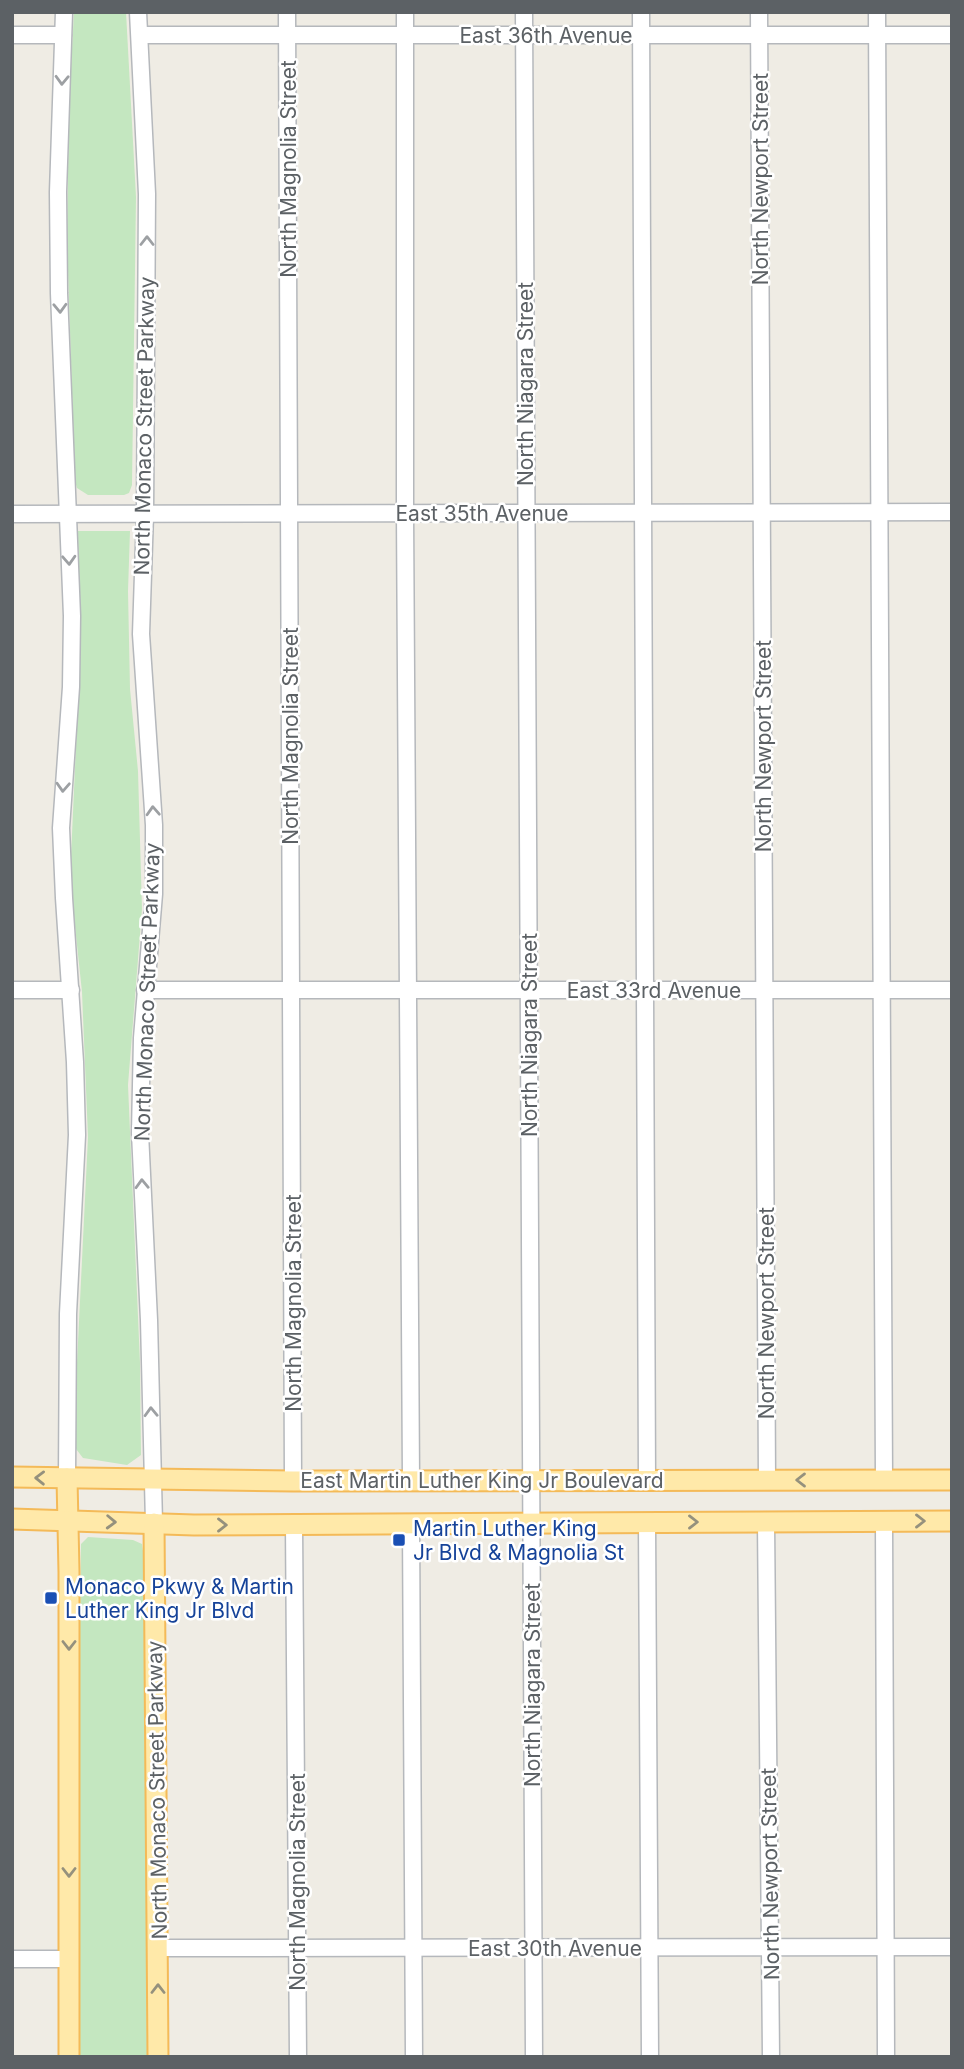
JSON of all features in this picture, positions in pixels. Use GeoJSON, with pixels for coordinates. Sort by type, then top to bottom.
{"type":"FeatureCollection","features":[{"type":"Feature","properties":{"kind":"main road","name":"East Martin Luther King Jr Boulevard"},"geometry":{"type":"LineString","coordinates":[[12,1477],[293,1481],[952,1480]]}},
{"type":"Feature","properties":{"kind":"main road"},"geometry":{"type":"LineString","coordinates":[[67,1478],[69,2057]]}},
{"type":"Feature","properties":{"kind":"main road","name":"East Martin Luther King Jr Boulevard"},"geometry":{"type":"LineString","coordinates":[[12,1519],[294,1532],[411,1524],[952,1521]]}},
{"type":"Feature","properties":{"kind":"main road","name":"North Monaco Street Parkway"},"geometry":{"type":"LineString","coordinates":[[154,1524],[158,2057]]}},
{"type":"Feature","properties":{"kind":"street"},"geometry":{"type":"LineString","coordinates":[[64,12],[58,192],[72,616],[71,687],[61,828],[77,1135],[68,1314],[67,1478]]}},
{"type":"Feature","properties":{"kind":"street","name":"North Monaco Street Parkway"},"geometry":{"type":"LineString","coordinates":[[138,12],[147,194],[145,514],[141,634],[154,825],[154,894],[145,990],[140,1133],[149,1320],[154,1524]]}},
{"type":"Feature","properties":{"kind":"street","name":"North Magnolia Street"},"geometry":{"type":"LineString","coordinates":[[287,12],[293,1481]]}},
{"type":"Feature","properties":{"kind":"street"},"geometry":{"type":"LineString","coordinates":[[405,12],[411,1480]]}},
{"type":"Feature","properties":{"kind":"street","name":"North Niagara Street"},"geometry":{"type":"LineString","coordinates":[[524,12],[534,2057]]}},
{"type":"Feature","properties":{"kind":"street"},"geometry":{"type":"LineString","coordinates":[[641,12],[648,1480]]}},
{"type":"Feature","properties":{"kind":"street","name":"North Newport Street"},"geometry":{"type":"LineString","coordinates":[[759,12],[767,1480]]}},
{"type":"Feature","properties":{"kind":"street"},"geometry":{"type":"LineString","coordinates":[[877,12],[884,1480]]}},
{"type":"Feature","properties":{"kind":"street"},"geometry":{"type":"LineString","coordinates":[[12,35],[63,35]]}},
{"type":"Feature","properties":{"kind":"street","name":"East 36th Avenue"},"geometry":{"type":"LineString","coordinates":[[140,35],[952,35]]}},
{"type":"Feature","properties":{"kind":"street","name":"East 35th Avenue"},"geometry":{"type":"LineString","coordinates":[[12,514],[952,512]]}},
{"type":"Feature","properties":{"kind":"street"},"geometry":{"type":"LineString","coordinates":[[12,990],[71,990]]}},
{"type":"Feature","properties":{"kind":"street","name":"East 33rd Avenue"},"geometry":{"type":"LineString","coordinates":[[145,990],[952,990]]}},
{"type":"Feature","properties":{"kind":"street"},"geometry":{"type":"LineString","coordinates":[[647,1522],[650,2057]]}},
{"type":"Feature","properties":{"kind":"street","name":"North Newport Street"},"geometry":{"type":"LineString","coordinates":[[766,1522],[771,2057]]}},
{"type":"Feature","properties":{"kind":"street"},"geometry":{"type":"LineString","coordinates":[[884,1522],[886,2057]]}},
{"type":"Feature","properties":{"kind":"street"},"geometry":{"type":"LineString","coordinates":[[411,1524],[414,2057]]}},
{"type":"Feature","properties":{"kind":"street","name":"North Magnolia Street"},"geometry":{"type":"LineString","coordinates":[[294,1532],[298,2057]]}},
{"type":"Feature","properties":{"kind":"street","name":"East 30th Avenue"},"geometry":{"type":"LineString","coordinates":[[158,1948],[952,1947]]}},
{"type":"Feature","properties":{"kind":"street"},"geometry":{"type":"LineString","coordinates":[[12,1959],[69,1959]]}},
{"type":"Feature","properties":{"kind":"green space"},"geometry":{"type":"Polygon","coordinates":[[[74,12],[126,12],[136,197],[132,485],[129,493],[124,495],[88,495],[77,488],[75,481],[67,241],[69,105],[74,12]]]}},
{"type":"Feature","properties":{"kind":"green space"},"geometry":{"type":"Polygon","coordinates":[[[78,531],[130,531],[130,689],[138,771],[142,909],[128,1085],[140,1363],[141,1455],[127,1465],[83,1458],[73,1445],[88,1137],[82,992],[70,879],[80,657],[78,531]]]}},
{"type":"Feature","properties":{"kind":"green space"},"geometry":{"type":"Polygon","coordinates":[[[88,1537],[133,1540],[142,1544],[145,1565],[147,2057],[79,2057],[81,1544],[88,1537]]]}},
{"type":"Feature","properties":{"kind":"place","name":"Martin Luther King Jr Blvd & Magnolia St"},"geometry":{"type":"Point","coordinates":[399,1540]}},
{"type":"Feature","properties":{"kind":"place","name":"Monaco Pkwy & Martin Luther King Jr Blvd"},"geometry":{"type":"Point","coordinates":[51,1598]}}]}
